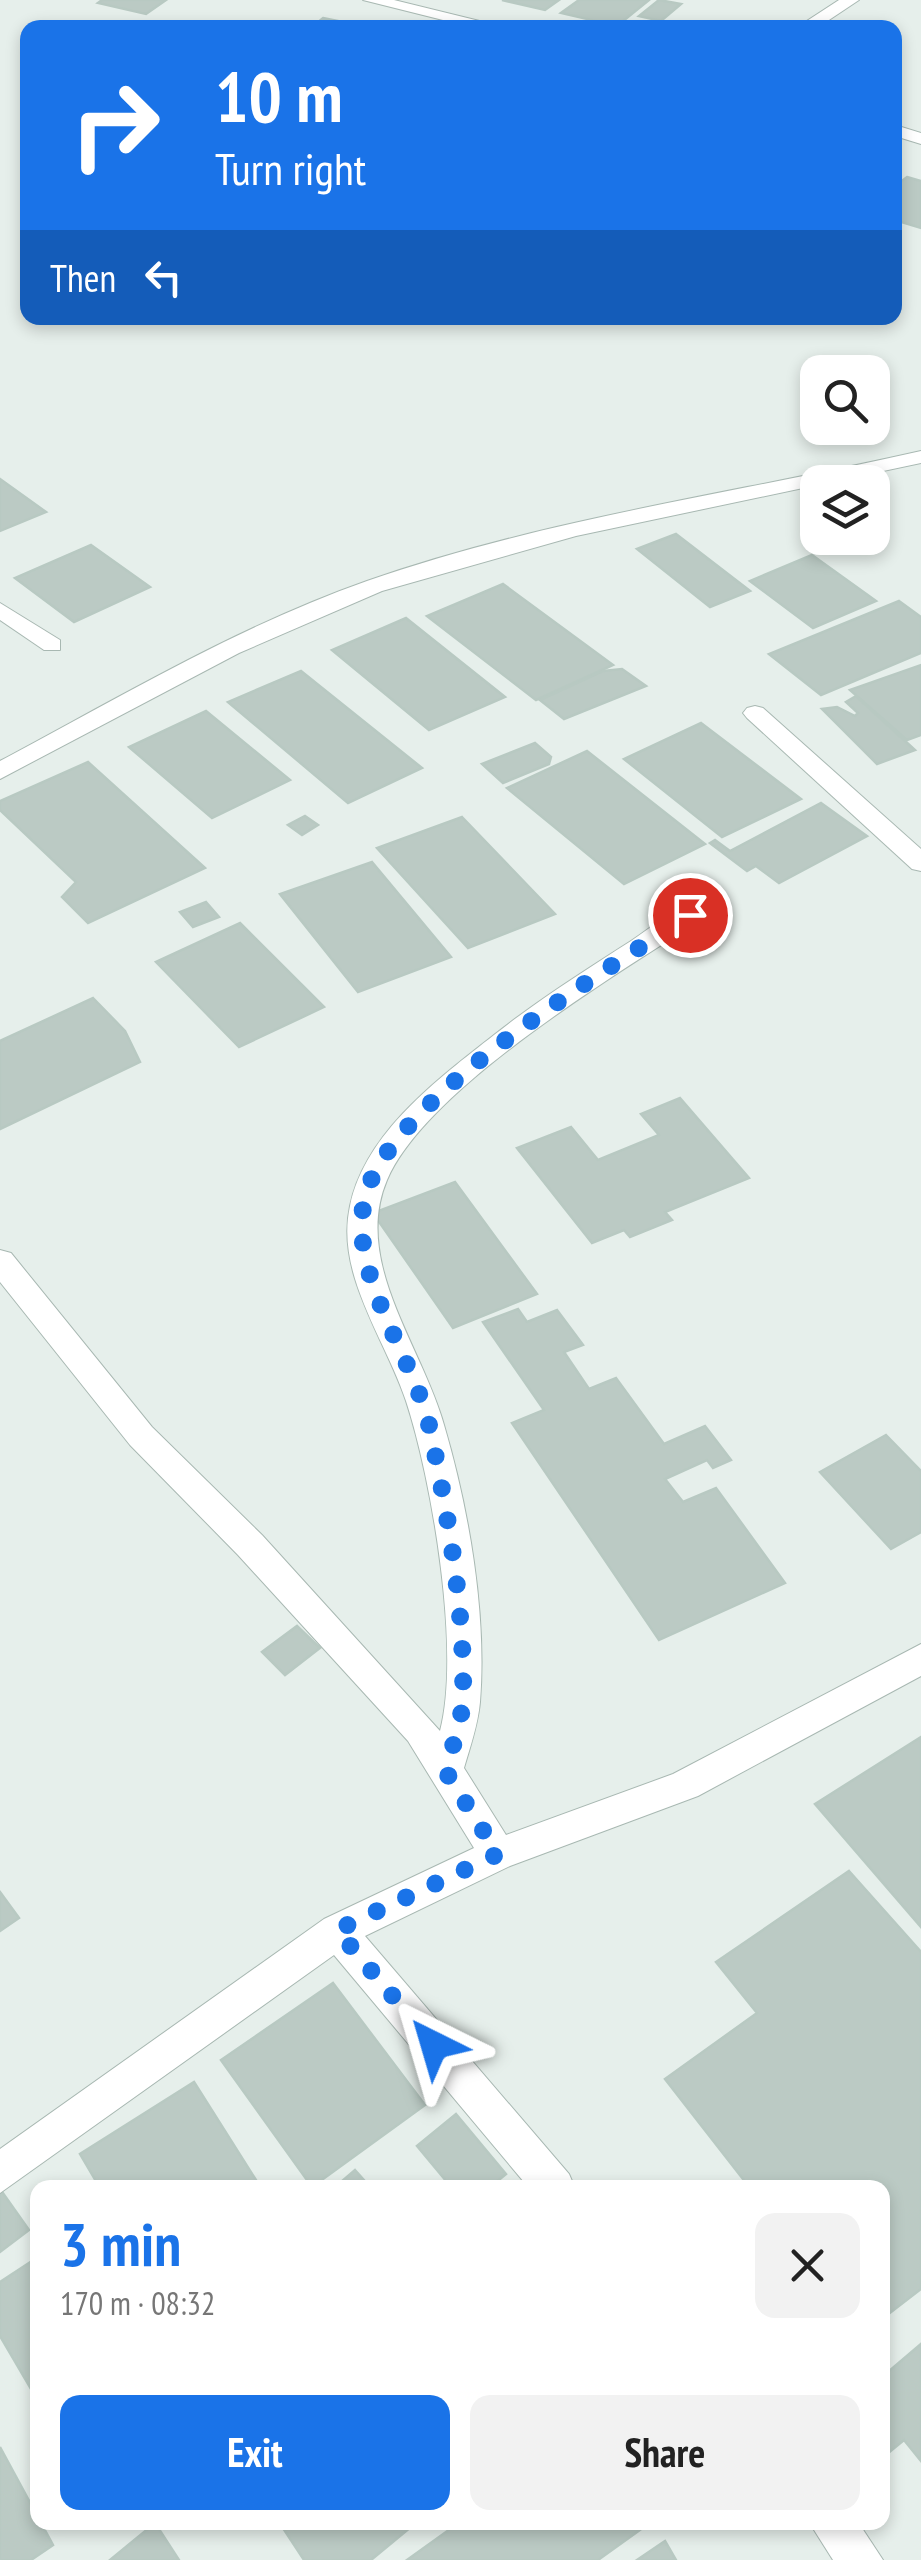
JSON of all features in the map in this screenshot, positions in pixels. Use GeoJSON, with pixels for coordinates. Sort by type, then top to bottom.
{"type":"FeatureCollection","features":[{"type":"Feature","properties":{"kind":"street"},"geometry":{"type":"LineString","coordinates":[[371,0],[463,20]]}},
{"type":"Feature","properties":{"kind":"street"},"geometry":{"type":"LineString","coordinates":[[817,20],[851,0]]}},
{"type":"Feature","properties":{"kind":"street"},"geometry":{"type":"LineString","coordinates":[[0,771],[147,693],[374,586],[516,545],[921,458]]}},
{"type":"Feature","properties":{"kind":"street"},"geometry":{"type":"LineString","coordinates":[[0,610],[52,645]]}},
{"type":"Feature","properties":{"kind":"street"},"geometry":{"type":"LineString","coordinates":[[755,714],[921,863]]}},
{"type":"Feature","properties":{"kind":"street"},"geometry":{"type":"LineString","coordinates":[[446,1772],[463,1702],[458,1599],[429,1425],[374,1281],[360,1225],[372,1178],[417,1115],[562,998],[690,915]]}},
{"type":"Feature","properties":{"kind":"street"},"geometry":{"type":"LineString","coordinates":[[0,1260],[140,1436],[250,1546],[420,1730],[498,1854]]}},
{"type":"Feature","properties":{"kind":"street"},"geometry":{"type":"LineString","coordinates":[[0,2173],[337,1930],[498,1854],[684,1785],[921,1659]]}},
{"type":"Feature","properties":{"kind":"street"},"geometry":{"type":"LineString","coordinates":[[337,1930],[548,2180]]}},
{"type":"Feature","properties":{"kind":"street"},"geometry":{"type":"LineString","coordinates":[[837,2530],[861,2560]]}},
{"type":"Feature","properties":{"kind":"building"},"geometry":{"type":"Polygon","coordinates":[[[166,0],[146,14],[98,3],[166,0]]]}},
{"type":"Feature","properties":{"kind":"building"},"geometry":{"type":"Polygon","coordinates":[[[502,0],[559,0],[545,10],[502,0]]]}},
{"type":"Feature","properties":{"kind":"building"},"geometry":{"type":"Polygon","coordinates":[[[579,0],[649,0],[624,20],[591,20],[561,13],[579,0]]]}},
{"type":"Feature","properties":{"kind":"building"},"geometry":{"type":"Polygon","coordinates":[[[659,0],[681,4],[662,20],[639,16],[659,0]]]}},
{"type":"Feature","properties":{"kind":"building"},"geometry":{"type":"Polygon","coordinates":[[[907,177],[921,181],[921,228],[902,222],[902,181],[907,177]]]}},
{"type":"Feature","properties":{"kind":"building"},"geometry":{"type":"Polygon","coordinates":[[[0,479],[46,512],[0,531],[0,479]]]}},
{"type":"Feature","properties":{"kind":"building"},"geometry":{"type":"Polygon","coordinates":[[[676,534],[750,591],[710,607],[637,549],[676,534]]]}},
{"type":"Feature","properties":{"kind":"building"},"geometry":{"type":"Polygon","coordinates":[[[91,545],[150,587],[74,622],[15,578],[91,545]]]}},
{"type":"Feature","properties":{"kind":"building"},"geometry":{"type":"Polygon","coordinates":[[[812,555],[876,601],[813,628],[750,581],[812,555]]]}},
{"type":"Feature","properties":{"kind":"building"},"geometry":{"type":"Polygon","coordinates":[[[503,584],[613,665],[536,700],[427,616],[503,584]]]}},
{"type":"Feature","properties":{"kind":"building"},"geometry":{"type":"Polygon","coordinates":[[[899,601],[921,617],[921,653],[821,695],[769,654],[899,601]]]}},
{"type":"Feature","properties":{"kind":"building"},"geometry":{"type":"Polygon","coordinates":[[[406,618],[505,697],[429,730],[332,650],[406,618]]]}},
{"type":"Feature","properties":{"kind":"building"},"geometry":{"type":"Polygon","coordinates":[[[921,665],[921,735],[907,740],[850,690],[921,665]]]}},
{"type":"Feature","properties":{"kind":"building"},"geometry":{"type":"Polygon","coordinates":[[[622,669],[646,686],[564,719],[540,700],[603,671],[622,669]]]}},
{"type":"Feature","properties":{"kind":"building"},"geometry":{"type":"Polygon","coordinates":[[[301,671],[422,768],[348,803],[228,702],[301,671]]]}},
{"type":"Feature","properties":{"kind":"building"},"geometry":{"type":"Polygon","coordinates":[[[856,696],[915,750],[877,764],[822,709],[837,707],[855,716],[858,713],[846,702],[856,696]]]}},
{"type":"Feature","properties":{"kind":"building"},"geometry":{"type":"Polygon","coordinates":[[[206,711],[290,780],[212,818],[129,747],[206,711]]]}},
{"type":"Feature","properties":{"kind":"building"},"geometry":{"type":"Polygon","coordinates":[[[701,723],[801,799],[722,837],[624,759],[701,723]]]}},
{"type":"Feature","properties":{"kind":"building"},"geometry":{"type":"Polygon","coordinates":[[[535,743],[551,757],[549,764],[503,783],[482,764],[535,743]]]}},
{"type":"Feature","properties":{"kind":"building"},"geometry":{"type":"Polygon","coordinates":[[[587,751],[705,844],[624,884],[507,788],[587,751]]]}},
{"type":"Feature","properties":{"kind":"building"},"geometry":{"type":"Polygon","coordinates":[[[88,762],[205,868],[88,923],[62,897],[76,882],[0,810],[0,801],[88,762]]]}},
{"type":"Feature","properties":{"kind":"building"},"geometry":{"type":"Polygon","coordinates":[[[821,803],[867,836],[779,883],[756,866],[747,871],[710,843],[715,840],[730,851],[821,803]]]}},
{"type":"Feature","properties":{"kind":"building"},"geometry":{"type":"Polygon","coordinates":[[[305,816],[318,825],[302,835],[288,825],[305,816]]]}},
{"type":"Feature","properties":{"kind":"building"},"geometry":{"type":"Polygon","coordinates":[[[462,817],[555,914],[468,948],[377,848],[462,817]]]}},
{"type":"Feature","properties":{"kind":"building"},"geometry":{"type":"Polygon","coordinates":[[[372,862],[451,957],[358,992],[280,894],[372,862]]]}},
{"type":"Feature","properties":{"kind":"building"},"geometry":{"type":"Polygon","coordinates":[[[206,902],[219,917],[193,927],[180,912],[206,902]]]}},
{"type":"Feature","properties":{"kind":"building"},"geometry":{"type":"Polygon","coordinates":[[[240,923],[324,1007],[239,1047],[156,962],[240,923]]]}},
{"type":"Feature","properties":{"kind":"building"},"geometry":{"type":"Polygon","coordinates":[[[93,998],[125,1031],[140,1062],[0,1129],[0,1041],[93,998]]]}},
{"type":"Feature","properties":{"kind":"building"},"geometry":{"type":"Polygon","coordinates":[[[680,1098],[749,1178],[665,1212],[672,1220],[630,1237],[624,1230],[592,1243],[517,1148],[571,1127],[598,1160],[659,1135],[641,1114],[680,1098]]]}},
{"type":"Feature","properties":{"kind":"building"},"geometry":{"type":"Polygon","coordinates":[[[455,1182],[537,1294],[453,1328],[373,1213],[455,1182]]]}},
{"type":"Feature","properties":{"kind":"building"},"geometry":{"type":"Polygon","coordinates":[[[518,1309],[527,1322],[557,1310],[583,1345],[564,1352],[589,1389],[616,1378],[664,1444],[705,1426],[731,1460],[713,1468],[707,1460],[665,1479],[683,1502],[716,1488],[785,1583],[659,1640],[512,1423],[544,1410],[483,1322],[518,1309]]]}},
{"type":"Feature","properties":{"kind":"building"},"geometry":{"type":"Polygon","coordinates":[[[886,1435],[921,1471],[921,1532],[891,1549],[820,1472],[886,1435]]]}},
{"type":"Feature","properties":{"kind":"building"},"geometry":{"type":"Polygon","coordinates":[[[297,1626],[320,1648],[285,1675],[262,1652],[297,1626]]]}},
{"type":"Feature","properties":{"kind":"building"},"geometry":{"type":"Polygon","coordinates":[[[921,1737],[921,1927],[815,1804],[921,1737]]]}},
{"type":"Feature","properties":{"kind":"building"},"geometry":{"type":"Polygon","coordinates":[[[849,1871],[921,1952],[921,2289],[890,2313],[890,2180],[744,2180],[665,2079],[757,2013],[716,1962],[849,1871]]]}},
{"type":"Feature","properties":{"kind":"building"},"geometry":{"type":"Polygon","coordinates":[[[0,1892],[19,1918],[0,1931],[0,1892]]]}},
{"type":"Feature","properties":{"kind":"building"},"geometry":{"type":"Polygon","coordinates":[[[333,1983],[425,2105],[322,2180],[307,2180],[221,2060],[333,1983]]]}},
{"type":"Feature","properties":{"kind":"building"},"geometry":{"type":"Polygon","coordinates":[[[194,2082],[256,2180],[95,2180],[80,2154],[194,2082]]]}},
{"type":"Feature","properties":{"kind":"building"},"geometry":{"type":"Polygon","coordinates":[[[456,2114],[506,2174],[499,2180],[445,2180],[417,2146],[456,2114]]]}},
{"type":"Feature","properties":{"kind":"building"},"geometry":{"type":"Polygon","coordinates":[[[355,2170],[364,2180],[343,2180],[355,2170]]]}},
{"type":"Feature","properties":{"kind":"building"},"geometry":{"type":"Polygon","coordinates":[[[0,2189],[29,2230],[0,2252],[0,2189]]]}},
{"type":"Feature","properties":{"kind":"building"},"geometry":{"type":"Polygon","coordinates":[[[30,2262],[30,2387],[0,2336],[0,2282],[30,2262]]]}},
{"type":"Feature","properties":{"kind":"building"},"geometry":{"type":"Polygon","coordinates":[[[921,2344],[921,2461],[904,2440],[890,2451],[890,2370],[921,2344]]]}},
{"type":"Feature","properties":{"kind":"building"},"geometry":{"type":"Polygon","coordinates":[[[0,2447],[30,2502],[30,2530],[45,2530],[53,2545],[31,2560],[0,2560],[0,2447]]]}},
{"type":"Feature","properties":{"kind":"building"},"geometry":{"type":"Polygon","coordinates":[[[146,2530],[160,2530],[179,2560],[110,2560],[146,2530]]]}},
{"type":"Feature","properties":{"kind":"building"},"geometry":{"type":"Polygon","coordinates":[[[284,2530],[407,2530],[371,2560],[304,2560],[284,2530]]]}},
{"type":"Feature","properties":{"kind":"building"},"geometry":{"type":"Polygon","coordinates":[[[449,2530],[640,2530],[598,2560],[407,2560],[449,2530]]]}},
{"type":"Feature","properties":{"kind":"building"},"geometry":{"type":"Polygon","coordinates":[[[665,2541],[676,2560],[637,2560],[665,2541]]]}},
{"type":"Feature","properties":{"kind":"route"},"geometry":{"type":"LineString","coordinates":[[434,2045],[337,1930],[498,1854],[446,1772],[463,1702],[458,1599],[429,1425],[374,1281],[360,1225],[372,1178],[417,1115],[562,998],[690,915]]}}]}
